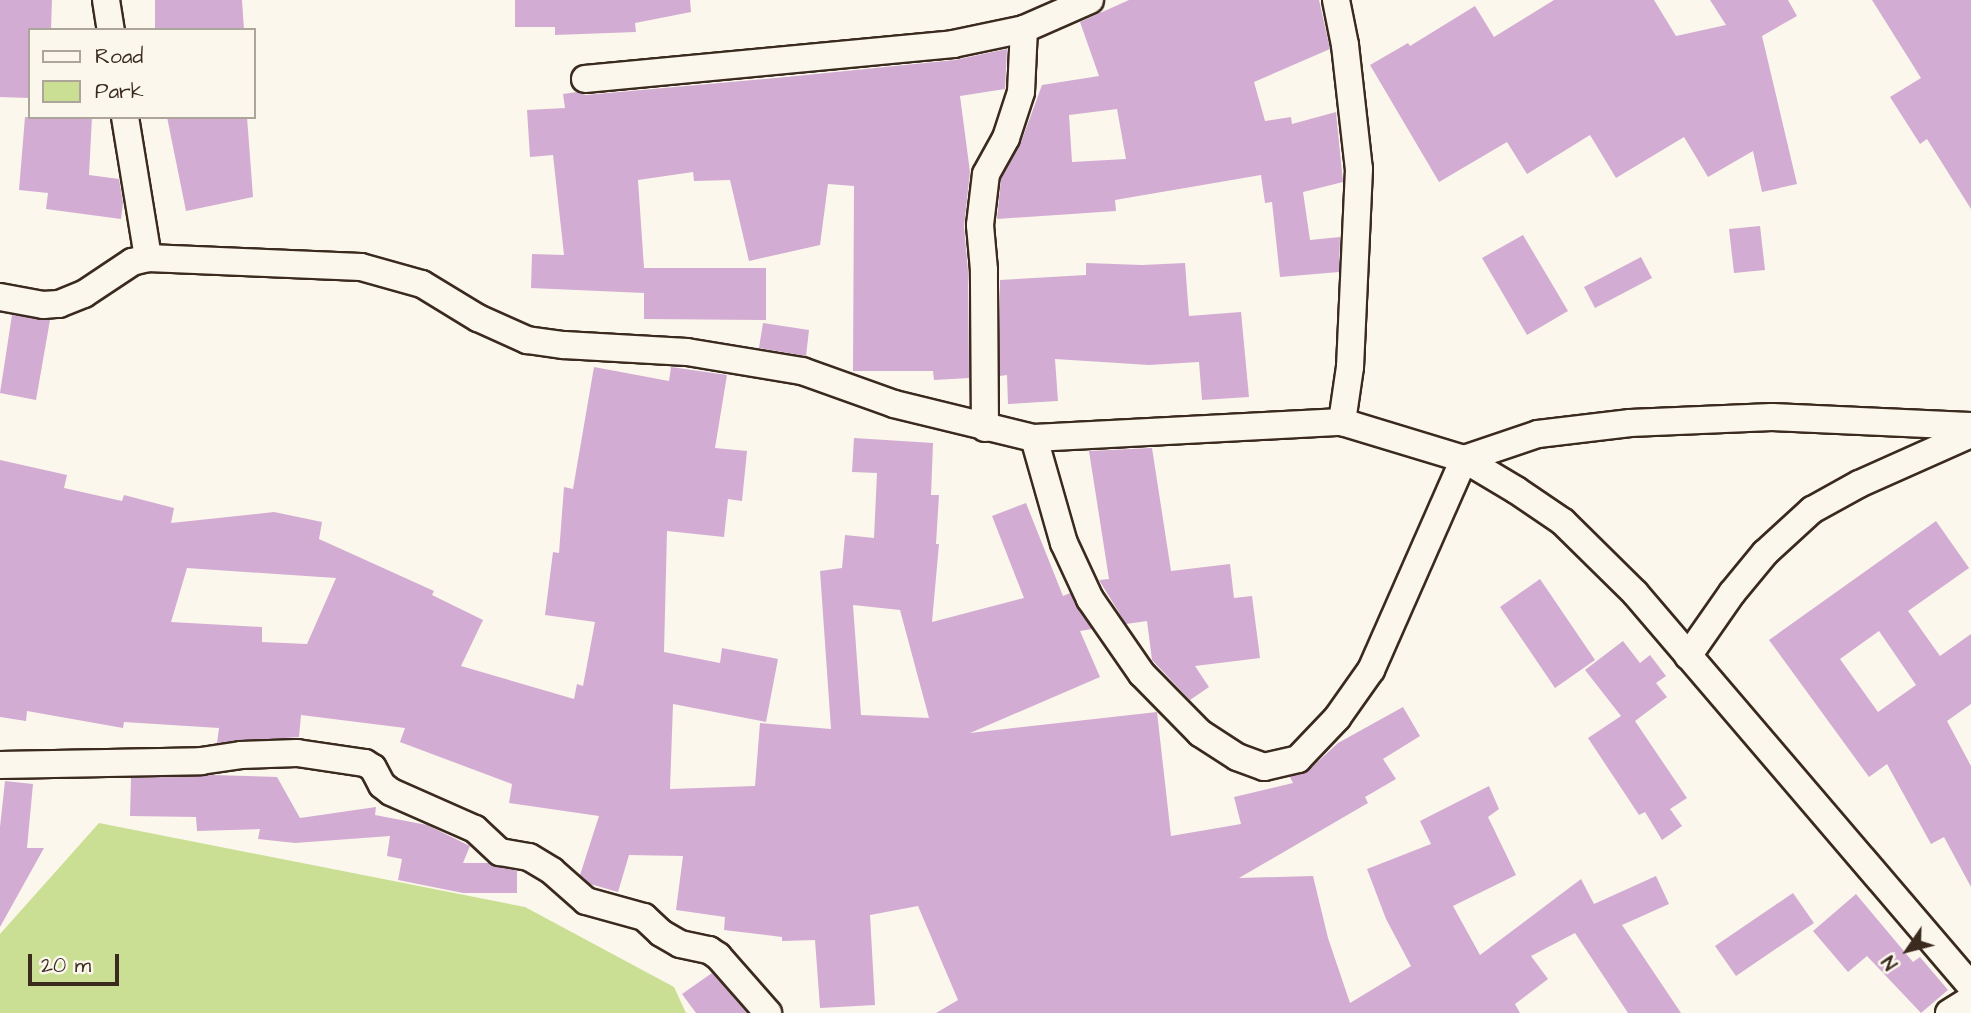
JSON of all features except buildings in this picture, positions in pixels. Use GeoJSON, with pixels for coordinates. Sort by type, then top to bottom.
{"type":"FeatureCollection","features":[{"type":"Feature","properties":{"kind":"street"},"geometry":{"type":"LineString","coordinates":[[106,0],[111,28]]}},
{"type":"Feature","properties":{"kind":"street"},"geometry":{"type":"LineString","coordinates":[[585,79],[953,44],[1024,29],[1090,0]]}},
{"type":"Feature","properties":{"kind":"street"},"geometry":{"type":"LineString","coordinates":[[1336,0],[1345,46],[1359,169],[1350,367],[1342,422]]}},
{"type":"Feature","properties":{"kind":"street"},"geometry":{"type":"LineString","coordinates":[[985,428],[984,270],[981,225],[986,174],[1006,138],[1021,92],[1024,29]]}},
{"type":"Feature","properties":{"kind":"street"},"geometry":{"type":"LineString","coordinates":[[125,119],[148,258]]}},
{"type":"Feature","properties":{"kind":"street"},"geometry":{"type":"LineString","coordinates":[[0,297],[43,305],[59,304],[84,294],[132,262],[148,258],[361,267],[422,284],[478,318],[527,340],[564,345],[687,352],[802,372],[894,404],[1034,438],[1342,422],[1464,460],[1563,523],[1634,593],[1971,986]]}},
{"type":"Feature","properties":{"kind":"street"},"geometry":{"type":"LineString","coordinates":[[1034,438],[1069,554],[1090,599],[1134,663],[1200,733],[1237,757],[1265,767],[1298,759],[1337,718],[1371,670],[1464,460],[1538,434],[1630,423],[1772,417],[1971,426]]}},
{"type":"Feature","properties":{"kind":"street"},"geometry":{"type":"LineString","coordinates":[[1688,656],[1732,593],[1765,553],[1812,510],[1859,484],[1971,434]]}},
{"type":"Feature","properties":{"kind":"street"},"geometry":{"type":"LineString","coordinates":[[0,765],[201,761],[241,755],[297,753],[365,763],[373,768],[382,785],[391,792],[475,829],[500,852],[529,857],[552,871],[586,901],[643,917],[661,933],[680,944],[709,950],[734,973],[768,1013]]}},
{"type":"Feature","properties":{"kind":"street"},"geometry":{"type":"LineString","coordinates":[[1949,1013],[1971,999]]}},
{"type":"Feature","properties":{"kind":"green space"},"geometry":{"type":"Polygon","coordinates":[[[99,823],[525,907],[674,987],[686,1013],[0,1013],[0,934],[99,823]]]}}]}
